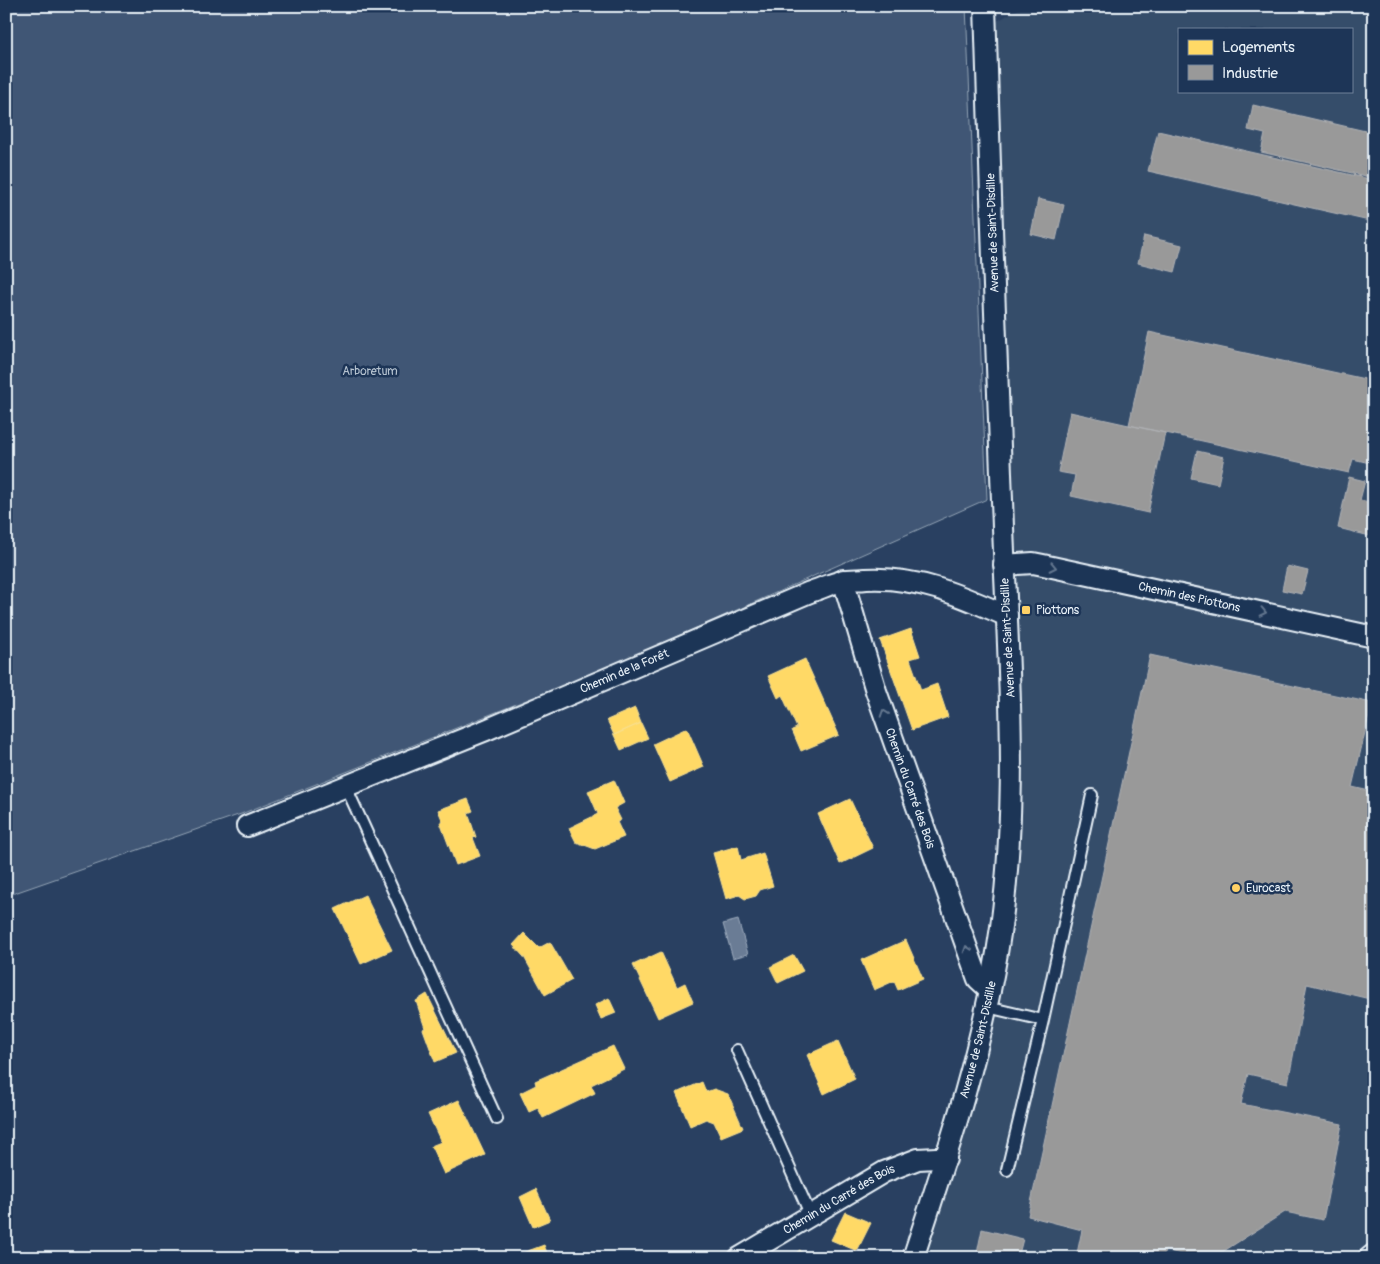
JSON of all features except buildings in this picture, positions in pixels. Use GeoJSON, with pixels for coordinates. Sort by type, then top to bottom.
{"type":"FeatureCollection","features":[{"type":"Feature","properties":{"kind":"street","name":"Avenue de Saint-Disdille"},"geometry":{"type":"LineString","coordinates":[[913,1258],[946,1159],[975,1059],[988,999],[1004,898],[1011,796],[1011,700],[1004,565],[986,6]]}},
{"type":"Feature","properties":{"kind":"street","name":"Chemin des Piottons"},"geometry":{"type":"LineString","coordinates":[[1004,565],[1033,563],[1374,636]]}},
{"type":"Feature","properties":{"kind":"street","name":"Chemin de la Forêt"},"geometry":{"type":"LineString","coordinates":[[247,826],[346,788],[679,650],[810,592],[843,580],[874,579],[923,584],[961,596],[1007,616]]}},
{"type":"Feature","properties":{"kind":"street","name":"Chemin du Carré des Bois"},"geometry":{"type":"LineString","coordinates":[[843,580],[876,691],[978,978],[988,999]]}},
{"type":"Feature","properties":{"kind":"street","name":"Chemin du Carré des Bois"},"geometry":{"type":"LineString","coordinates":[[739,1258],[894,1167],[918,1159],[946,1159]]}},
{"type":"Feature","properties":{"kind":"street"},"geometry":{"type":"LineString","coordinates":[[1369,1258],[1374,1254]]}},
{"type":"Feature","properties":{"kind":"lane"},"geometry":{"type":"LineString","coordinates":[[346,788],[497,1119]]}},
{"type":"Feature","properties":{"kind":"lane"},"geometry":{"type":"LineString","coordinates":[[1007,1170],[1092,795]]}},
{"type":"Feature","properties":{"kind":"lane"},"geometry":{"type":"LineString","coordinates":[[988,999],[1042,1020]]}},
{"type":"Feature","properties":{"kind":"lane"},"geometry":{"type":"LineString","coordinates":[[738,1050],[811,1216]]}},
{"type":"Feature","properties":{"kind":"shaded area"},"geometry":{"type":"Polygon","coordinates":[[[1025,6],[1374,6],[1374,1258],[913,1258],[946,1159],[1004,898],[986,27],[1025,6]]]}},
{"type":"Feature","properties":{"kind":"shaded area"},"geometry":{"type":"Polygon","coordinates":[[[738,920],[748,954],[733,958],[723,924],[738,920]]]}},
{"type":"Feature","properties":{"kind":"green space","name":"Arboretum"},"geometry":{"type":"Polygon","coordinates":[[[6,6],[966,6],[987,499],[604,669],[241,814],[6,896],[6,6]]]}},
{"type":"Feature","properties":{"kind":"place","name":"Piottons"},"geometry":{"type":"Point","coordinates":[1026,610]}},
{"type":"Feature","properties":{"kind":"place","name":"Eurocast"},"geometry":{"type":"Point","coordinates":[1236,888]}}]}
